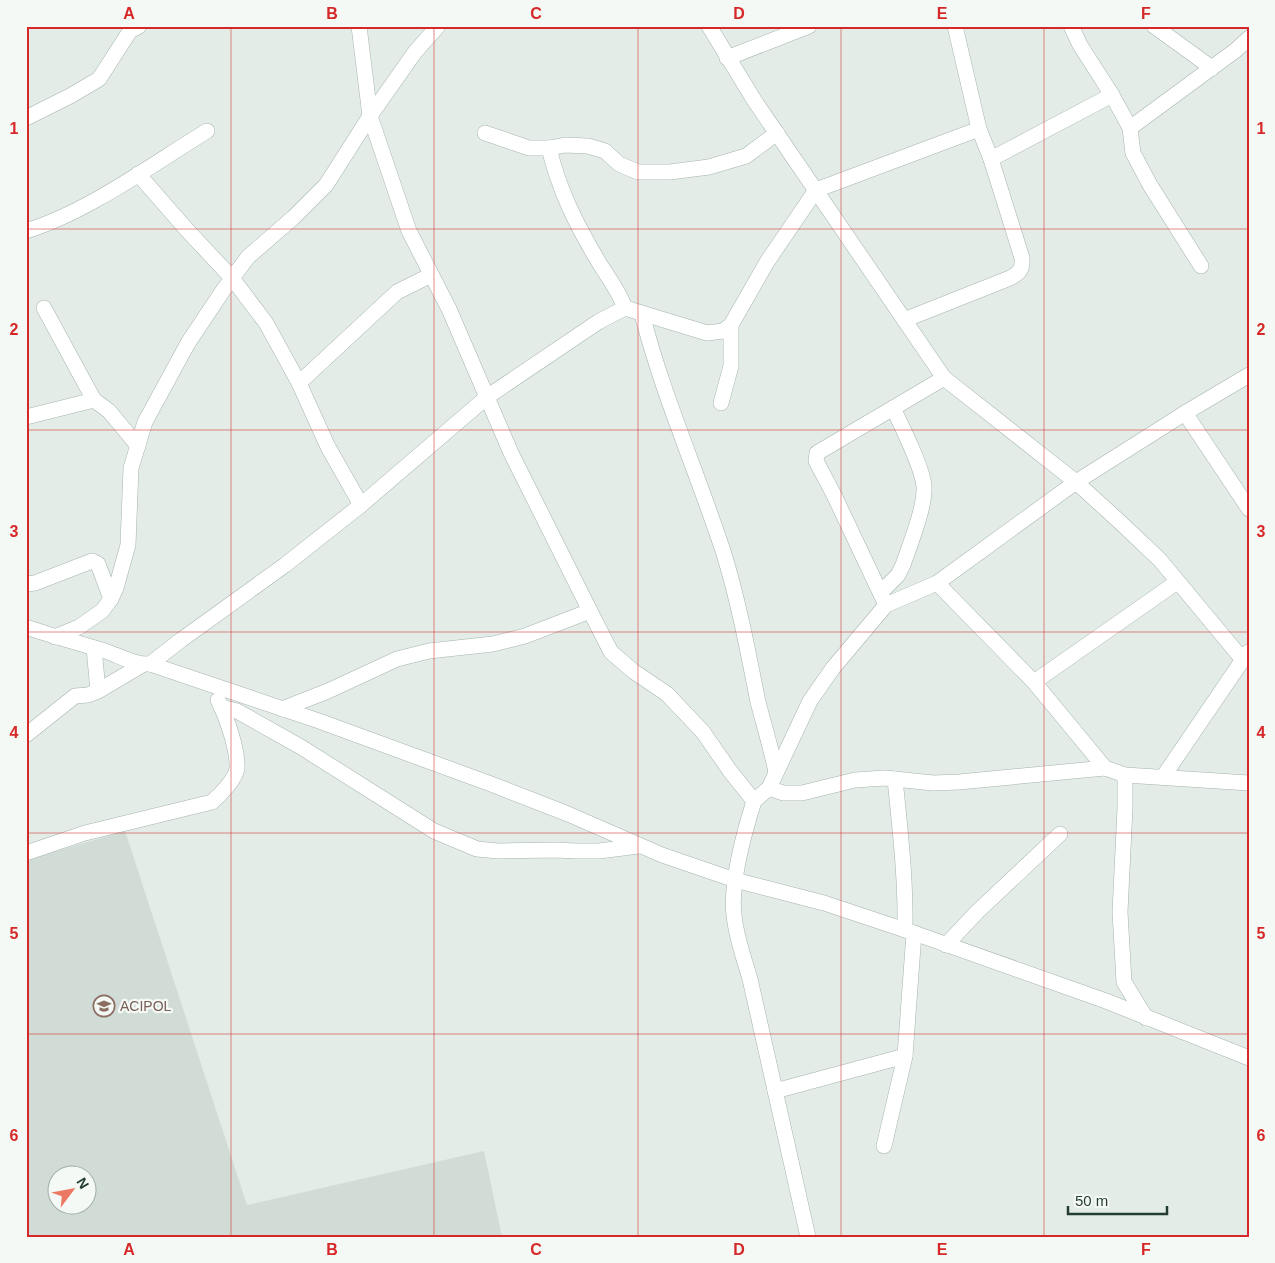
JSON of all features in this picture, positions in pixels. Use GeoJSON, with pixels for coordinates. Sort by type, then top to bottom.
{"type":"FeatureCollection","features":[{"type":"Feature","properties":{"kind":"street"},"geometry":{"type":"LineString","coordinates":[[359,26],[370,116],[409,231],[448,309],[511,453],[590,611],[611,652],[633,671],[668,694],[704,732],[730,771],[754,800]]}},
{"type":"Feature","properties":{"kind":"street"},"geometry":{"type":"LineString","coordinates":[[55,637],[79,627],[102,610],[111,599],[116,588],[128,546],[131,468],[145,422],[188,343],[248,257],[294,217],[326,185],[370,116],[415,52],[438,26]]}},
{"type":"Feature","properties":{"kind":"street"},"geometry":{"type":"LineString","coordinates":[[710,26],[727,58],[944,378],[1076,482],[1160,560],[1177,582],[1246,656],[1163,777]]}},
{"type":"Feature","properties":{"kind":"street"},"geometry":{"type":"LineString","coordinates":[[727,58],[809,26]]}},
{"type":"Feature","properties":{"kind":"street"},"geometry":{"type":"LineString","coordinates":[[904,320],[1010,278],[1020,272],[1023,267],[1022,258],[991,159],[979,129],[955,26]]}},
{"type":"Feature","properties":{"kind":"street"},"geometry":{"type":"LineString","coordinates":[[1071,26],[1080,45],[1112,94],[1130,128],[1133,153],[1150,185],[1200,266]]}},
{"type":"Feature","properties":{"kind":"street"},"geometry":{"type":"LineString","coordinates":[[1154,26],[1212,68]]}},
{"type":"Feature","properties":{"kind":"street"},"geometry":{"type":"LineString","coordinates":[[26,118],[99,79],[132,28]]}},
{"type":"Feature","properties":{"kind":"street"},"geometry":{"type":"LineString","coordinates":[[1130,128],[1236,50],[1249,38]]}},
{"type":"Feature","properties":{"kind":"street"},"geometry":{"type":"LineString","coordinates":[[991,159],[1112,94]]}},
{"type":"Feature","properties":{"kind":"street"},"geometry":{"type":"LineString","coordinates":[[549,148],[555,174],[565,200],[586,241],[625,308],[706,333],[723,330],[730,325],[767,262],[816,190],[979,129]]}},
{"type":"Feature","properties":{"kind":"street"},"geometry":{"type":"LineString","coordinates":[[26,231],[44,226],[91,203],[207,131]]}},
{"type":"Feature","properties":{"kind":"street"},"geometry":{"type":"LineString","coordinates":[[485,133],[529,148],[549,148],[565,145],[588,146],[605,151],[619,164],[638,172],[670,172],[709,167],[746,156],[777,133]]}},
{"type":"Feature","properties":{"kind":"street"},"geometry":{"type":"LineString","coordinates":[[138,174],[232,278],[266,323],[299,382],[328,447],[361,505]]}},
{"type":"Feature","properties":{"kind":"street"},"geometry":{"type":"LineString","coordinates":[[299,382],[397,292],[431,275]]}},
{"type":"Feature","properties":{"kind":"street"},"geometry":{"type":"LineString","coordinates":[[44,308],[94,400],[109,411],[138,446]]}},
{"type":"Feature","properties":{"kind":"street"},"geometry":{"type":"LineString","coordinates":[[26,735],[75,696],[88,695],[98,691],[146,665],[285,565],[361,505],[487,397],[598,322],[625,308]]}},
{"type":"Feature","properties":{"kind":"street"},"geometry":{"type":"LineString","coordinates":[[642,314],[658,372],[697,474],[724,555],[740,610],[759,704],[776,772]]}},
{"type":"Feature","properties":{"kind":"street"},"geometry":{"type":"LineString","coordinates":[[721,403],[730,366],[730,325]]}},
{"type":"Feature","properties":{"kind":"street"},"geometry":{"type":"LineString","coordinates":[[883,598],[937,583],[1076,482],[1185,412],[1249,375]]}},
{"type":"Feature","properties":{"kind":"street"},"geometry":{"type":"LineString","coordinates":[[883,598],[816,460],[817,453],[944,378]]}},
{"type":"Feature","properties":{"kind":"street"},"geometry":{"type":"LineString","coordinates":[[26,418],[94,400]]}},
{"type":"Feature","properties":{"kind":"street"},"geometry":{"type":"LineString","coordinates":[[808,1237],[750,979],[733,914],[735,880],[754,800],[769,788],[810,702],[883,598],[903,566],[923,500],[924,487],[922,473],[893,408]]}},
{"type":"Feature","properties":{"kind":"street"},"geometry":{"type":"LineString","coordinates":[[1185,412],[1249,509]]}},
{"type":"Feature","properties":{"kind":"street"},"geometry":{"type":"LineString","coordinates":[[26,584],[35,583],[92,561],[98,564],[111,599]]}},
{"type":"Feature","properties":{"kind":"street"},"geometry":{"type":"LineString","coordinates":[[1034,682],[1177,582]]}},
{"type":"Feature","properties":{"kind":"street"},"geometry":{"type":"LineString","coordinates":[[937,583],[1034,682],[1105,768]]}},
{"type":"Feature","properties":{"kind":"street"},"geometry":{"type":"LineString","coordinates":[[282,709],[397,659],[429,651],[493,644],[525,636],[590,611]]}},
{"type":"Feature","properties":{"kind":"street"},"geometry":{"type":"LineString","coordinates":[[26,626],[55,637],[211,684],[282,709],[491,784],[568,814],[662,855],[735,880],[824,902],[909,931],[1106,1001],[1249,1058]]}},
{"type":"Feature","properties":{"kind":"street"},"geometry":{"type":"LineString","coordinates":[[94,648],[98,691]]}},
{"type":"Feature","properties":{"kind":"street"},"geometry":{"type":"LineString","coordinates":[[26,853],[85,833],[212,802],[224,791],[237,769],[234,747],[221,707],[211,684]]}},
{"type":"Feature","properties":{"kind":"street"},"geometry":{"type":"LineString","coordinates":[[221,707],[237,711],[302,747],[434,831],[477,849],[498,851],[599,851],[640,846]]}},
{"type":"Feature","properties":{"kind":"street"},"geometry":{"type":"LineString","coordinates":[[769,788],[784,793],[802,793],[855,780],[895,779],[933,783],[959,782],[1105,768],[1125,775],[1249,783]]}},
{"type":"Feature","properties":{"kind":"street"},"geometry":{"type":"LineString","coordinates":[[1125,775],[1120,912],[1124,982],[1146,1018]]}},
{"type":"Feature","properties":{"kind":"street"},"geometry":{"type":"LineString","coordinates":[[884,1146],[905,1056],[909,931],[895,779]]}},
{"type":"Feature","properties":{"kind":"street"},"geometry":{"type":"LineString","coordinates":[[946,945],[977,912],[1060,834]]}},
{"type":"Feature","properties":{"kind":"street"},"geometry":{"type":"LineString","coordinates":[[1106,1001],[1124,982]]}},
{"type":"Feature","properties":{"kind":"street"},"geometry":{"type":"LineString","coordinates":[[775,1091],[905,1056]]}},
{"type":"Feature","properties":{"kind":"shaded area","name":"ACIPOL"},"geometry":{"type":"Polygon","coordinates":[[[125,831],[247,1205],[484,1151],[502,1237],[26,1237],[26,860],[125,831]]]}},
{"type":"Feature","properties":{"kind":"place","name":"ACIPOL"},"geometry":{"type":"Point","coordinates":[104,1006]}}]}
